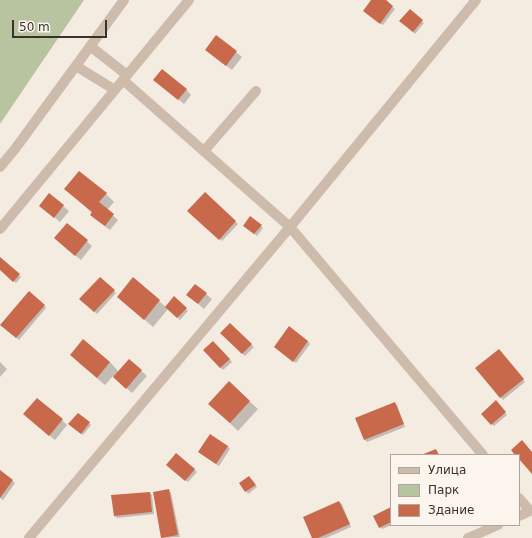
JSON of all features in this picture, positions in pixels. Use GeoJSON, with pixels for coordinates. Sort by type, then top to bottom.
{"type":"FeatureCollection","features":[{"type":"Feature","properties":{"kind":"street"},"geometry":{"type":"LineString","coordinates":[[0,167],[15,149],[124,0]]}},
{"type":"Feature","properties":{"kind":"street"},"geometry":{"type":"LineString","coordinates":[[0,229],[189,0]]}},
{"type":"Feature","properties":{"kind":"street"},"geometry":{"type":"LineString","coordinates":[[29,538],[290,227],[476,0]]}},
{"type":"Feature","properties":{"kind":"street"},"geometry":{"type":"LineString","coordinates":[[90,46],[204,151],[290,227],[482,454]]}},
{"type":"Feature","properties":{"kind":"street"},"geometry":{"type":"LineString","coordinates":[[76,66],[115,90]]}},
{"type":"Feature","properties":{"kind":"street"},"geometry":{"type":"LineString","coordinates":[[204,151],[256,91]]}},
{"type":"Feature","properties":{"kind":"street"},"geometry":{"type":"LineString","coordinates":[[520,499],[531,511],[520,516]]}},
{"type":"Feature","properties":{"kind":"street"},"geometry":{"type":"LineString","coordinates":[[468,538],[496,526]]}},
{"type":"Feature","properties":{"kind":"green space"},"geometry":{"type":"Polygon","coordinates":[[[0,0],[84,0],[0,124],[0,0]]]}},
{"type":"Feature","properties":{"kind":"building"},"geometry":{"type":"Polygon","coordinates":[[[371,0],[386,0],[393,6],[380,24],[363,11],[371,0]]]}},
{"type":"Feature","properties":{"kind":"building"},"geometry":{"type":"Polygon","coordinates":[[[410,9],[423,20],[413,32],[399,21],[410,9]]]}},
{"type":"Feature","properties":{"kind":"building"},"geometry":{"type":"Polygon","coordinates":[[[216,35],[237,51],[226,66],[205,50],[216,35]]]}},
{"type":"Feature","properties":{"kind":"building"},"geometry":{"type":"Polygon","coordinates":[[[162,69],[187,89],[178,100],[153,80],[162,69]]]}},
{"type":"Feature","properties":{"kind":"building"},"geometry":{"type":"Polygon","coordinates":[[[79,171],[107,193],[99,202],[114,214],[105,226],[90,215],[92,212],[64,189],[79,171]]]}},
{"type":"Feature","properties":{"kind":"building"},"geometry":{"type":"Polygon","coordinates":[[[205,192],[236,221],[219,240],[187,211],[205,192]]]}},
{"type":"Feature","properties":{"kind":"building"},"geometry":{"type":"Polygon","coordinates":[[[49,193],[64,205],[54,218],[39,206],[49,193]]]}},
{"type":"Feature","properties":{"kind":"building"},"geometry":{"type":"Polygon","coordinates":[[[250,216],[262,225],[254,234],[243,226],[250,216]]]}},
{"type":"Feature","properties":{"kind":"building"},"geometry":{"type":"Polygon","coordinates":[[[67,223],[88,240],[75,256],[54,238],[67,223]]]}},
{"type":"Feature","properties":{"kind":"building"},"geometry":{"type":"Polygon","coordinates":[[[0,257],[20,274],[13,282],[0,270],[0,257]]]}},
{"type":"Feature","properties":{"kind":"building"},"geometry":{"type":"Polygon","coordinates":[[[100,277],[115,290],[94,312],[79,299],[100,277]]]}},
{"type":"Feature","properties":{"kind":"building"},"geometry":{"type":"Polygon","coordinates":[[[133,277],[160,300],[144,320],[117,297],[133,277]]]}},
{"type":"Feature","properties":{"kind":"building"},"geometry":{"type":"Polygon","coordinates":[[[195,284],[207,293],[198,304],[186,295],[195,284]]]}},
{"type":"Feature","properties":{"kind":"building"},"geometry":{"type":"Polygon","coordinates":[[[29,291],[45,305],[16,338],[0,325],[29,291]]]}},
{"type":"Feature","properties":{"kind":"building"},"geometry":{"type":"Polygon","coordinates":[[[174,296],[187,308],[177,318],[165,307],[174,296]]]}},
{"type":"Feature","properties":{"kind":"building"},"geometry":{"type":"Polygon","coordinates":[[[230,323],[252,344],[242,354],[220,333],[230,323]]]}},
{"type":"Feature","properties":{"kind":"building"},"geometry":{"type":"Polygon","coordinates":[[[289,326],[308,341],[293,362],[274,347],[289,326]]]}},
{"type":"Feature","properties":{"kind":"building"},"geometry":{"type":"Polygon","coordinates":[[[83,339],[110,362],[97,378],[70,355],[83,339]]]}},
{"type":"Feature","properties":{"kind":"building"},"geometry":{"type":"Polygon","coordinates":[[[213,341],[230,359],[220,368],[203,350],[213,341]]]}},
{"type":"Feature","properties":{"kind":"building"},"geometry":{"type":"Polygon","coordinates":[[[499,349],[524,379],[500,398],[475,368],[499,349]]]}},
{"type":"Feature","properties":{"kind":"building"},"geometry":{"type":"Polygon","coordinates":[[[129,359],[142,370],[126,389],[113,377],[129,359]]]}},
{"type":"Feature","properties":{"kind":"building"},"geometry":{"type":"Polygon","coordinates":[[[229,381],[250,401],[230,423],[208,404],[229,381]]]}},
{"type":"Feature","properties":{"kind":"building"},"geometry":{"type":"Polygon","coordinates":[[[37,398],[63,419],[49,436],[23,414],[37,398]]]}},
{"type":"Feature","properties":{"kind":"building"},"geometry":{"type":"Polygon","coordinates":[[[496,400],[506,412],[491,425],[481,414],[496,400]]]}},
{"type":"Feature","properties":{"kind":"building"},"geometry":{"type":"Polygon","coordinates":[[[395,402],[404,424],[364,440],[355,418],[395,402]]]}},
{"type":"Feature","properties":{"kind":"building"},"geometry":{"type":"Polygon","coordinates":[[[78,413],[90,422],[81,434],[68,424],[78,413]]]}},
{"type":"Feature","properties":{"kind":"building"},"geometry":{"type":"Polygon","coordinates":[[[210,434],[228,446],[216,464],[198,452],[210,434]]]}},
{"type":"Feature","properties":{"kind":"building"},"geometry":{"type":"Polygon","coordinates":[[[522,440],[532,452],[532,474],[520,460],[520,454],[514,454],[511,450],[522,440]]]}},
{"type":"Feature","properties":{"kind":"building"},"geometry":{"type":"Polygon","coordinates":[[[436,449],[438,454],[424,454],[436,449]]]}},
{"type":"Feature","properties":{"kind":"building"},"geometry":{"type":"Polygon","coordinates":[[[176,453],[195,469],[185,481],[166,465],[176,453]]]}},
{"type":"Feature","properties":{"kind":"building"},"geometry":{"type":"Polygon","coordinates":[[[0,470],[13,480],[0,498],[0,470]]]}},
{"type":"Feature","properties":{"kind":"building"},"geometry":{"type":"Polygon","coordinates":[[[249,476],[256,485],[245,492],[239,483],[249,476]]]}},
{"type":"Feature","properties":{"kind":"building"},"geometry":{"type":"Polygon","coordinates":[[[169,489],[178,535],[161,538],[153,492],[169,489]]]}},
{"type":"Feature","properties":{"kind":"building"},"geometry":{"type":"Polygon","coordinates":[[[150,492],[152,512],[114,516],[111,495],[150,492]]]}},
{"type":"Feature","properties":{"kind":"building"},"geometry":{"type":"Polygon","coordinates":[[[339,501],[350,524],[318,538],[312,538],[303,517],[339,501]]]}},
{"type":"Feature","properties":{"kind":"building"},"geometry":{"type":"Polygon","coordinates":[[[390,508],[390,522],[379,528],[373,516],[390,508]]]}}]}
